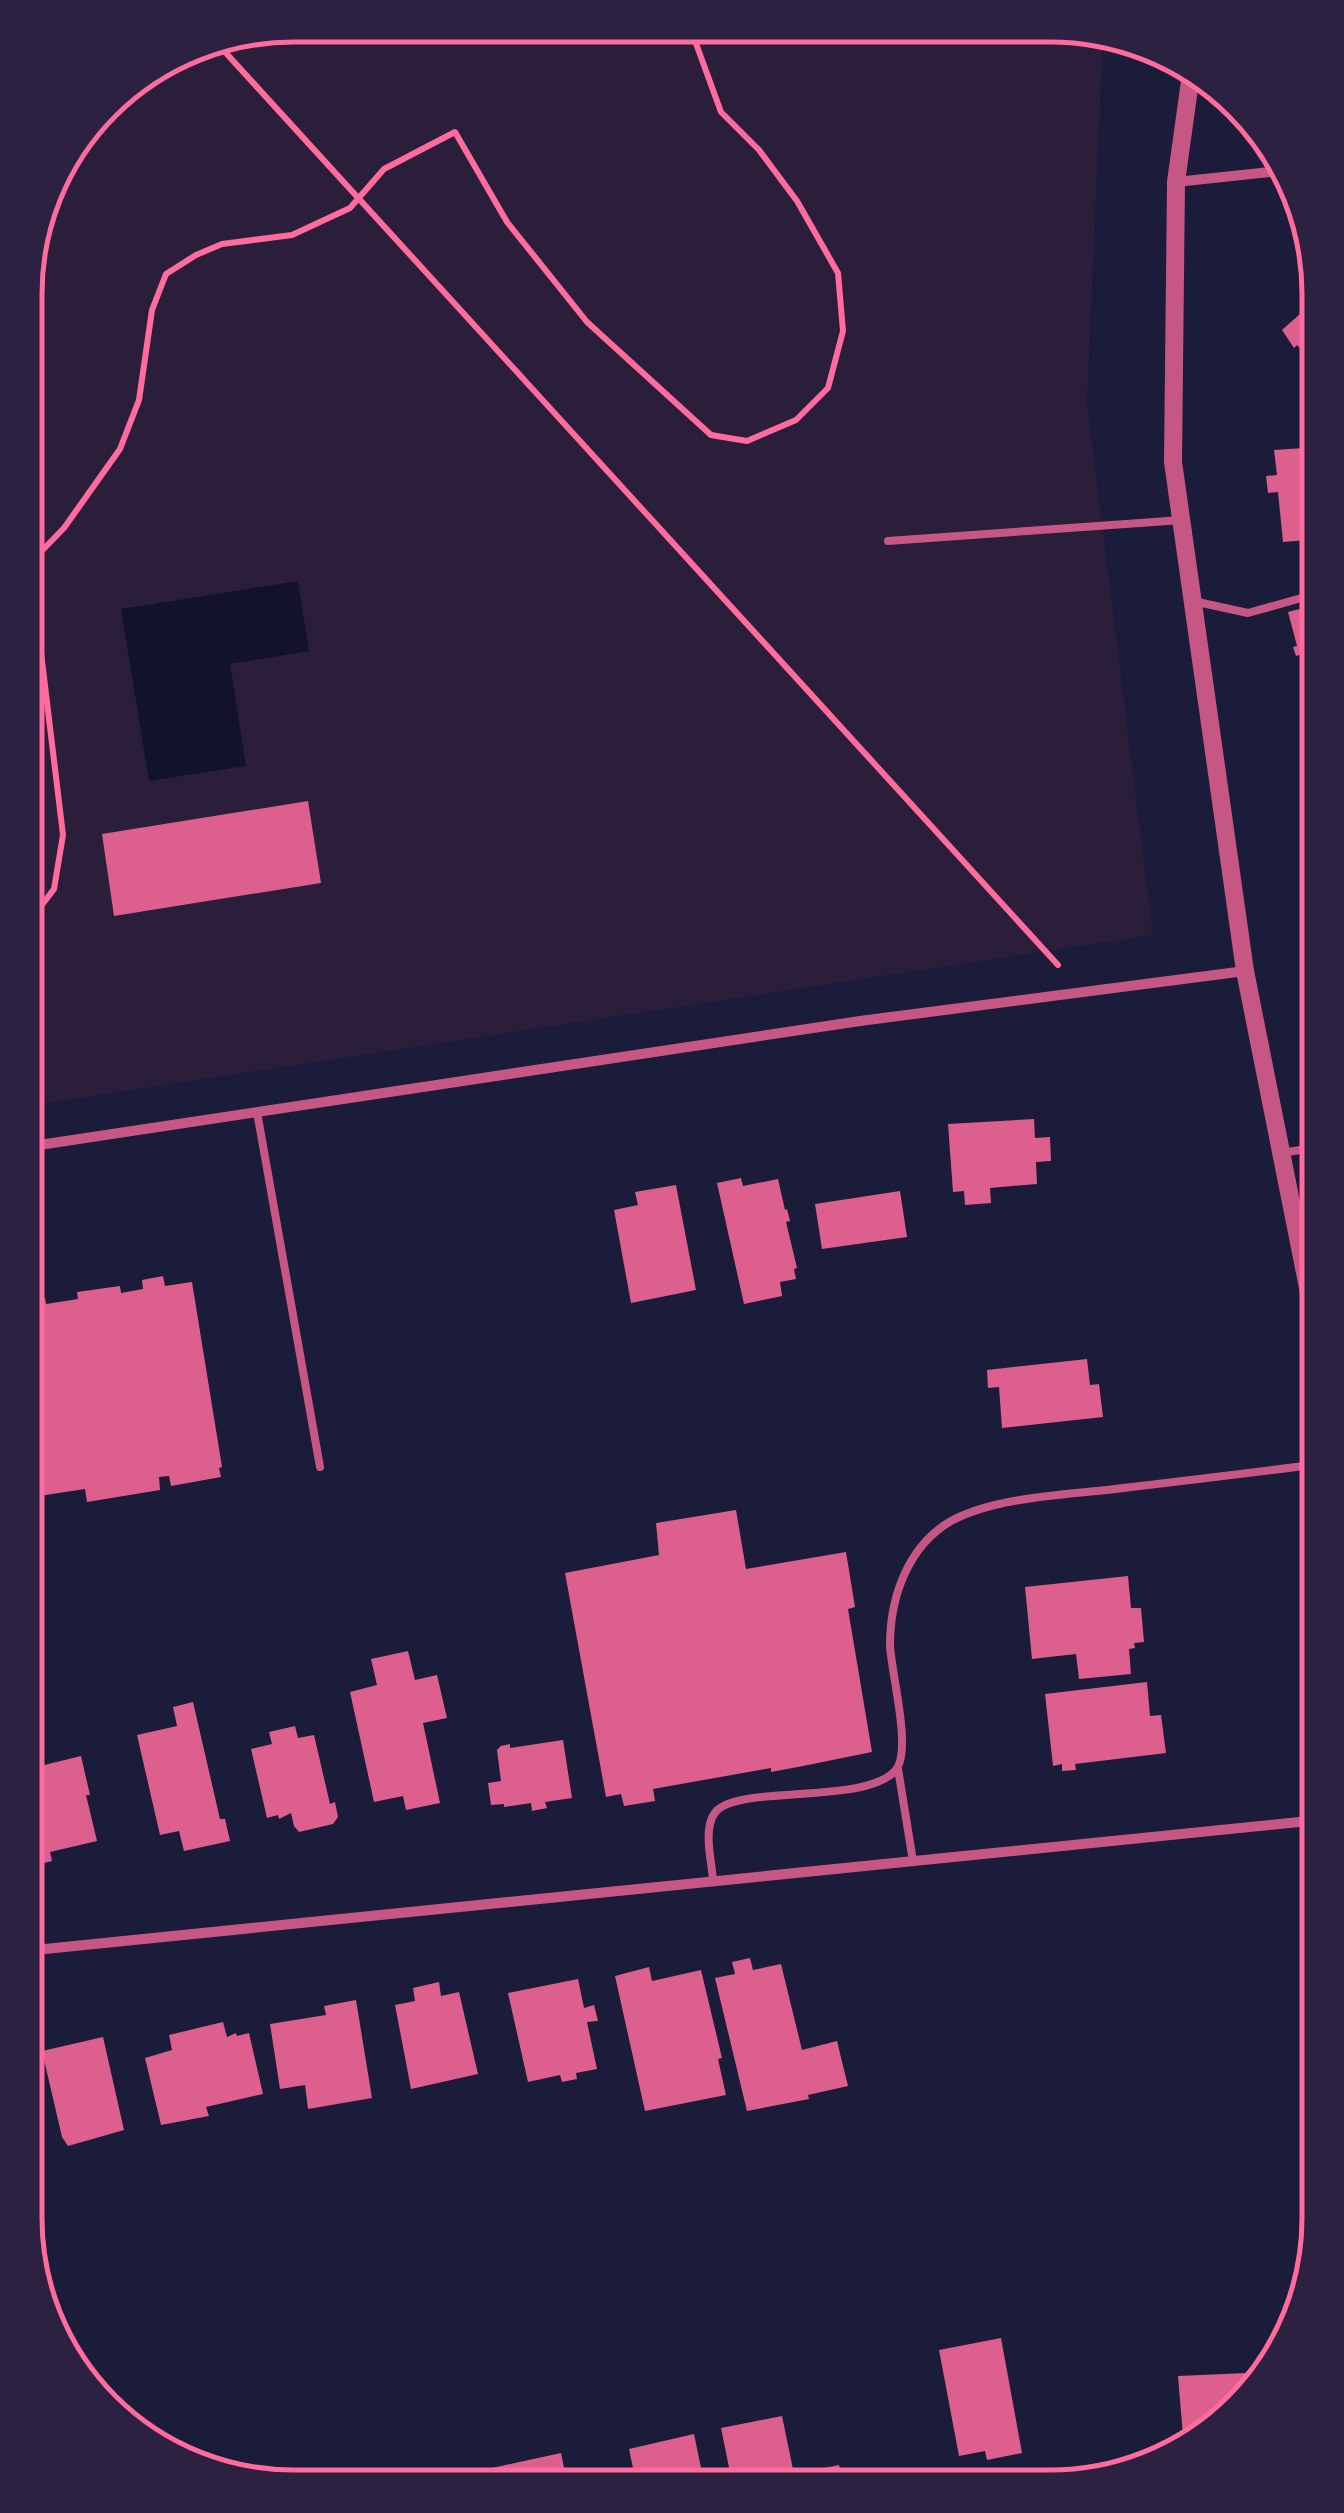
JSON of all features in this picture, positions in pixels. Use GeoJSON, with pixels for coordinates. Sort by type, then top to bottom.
{"type":"FeatureCollection","features":[{"type":"Feature","properties":{"kind":"street"},"geometry":{"type":"LineString","coordinates":[[1190,85],[1176,182],[1173,462],[1245,971],[1302,1256]]}},
{"type":"Feature","properties":{"kind":"street"},"geometry":{"type":"LineString","coordinates":[[1176,182],[1270,172]]}},
{"type":"Feature","properties":{"kind":"street"},"geometry":{"type":"LineString","coordinates":[[42,1145],[860,1020],[1245,971]]}},
{"type":"Feature","properties":{"kind":"street"},"geometry":{"type":"LineString","coordinates":[[42,1949],[1301,1822]]}},
{"type":"Feature","properties":{"kind":"lane"},"geometry":{"type":"LineString","coordinates":[[888,542],[1182,520]]}},
{"type":"Feature","properties":{"kind":"lane"},"geometry":{"type":"LineString","coordinates":[[1192,601],[1248,613],[1302,598]]}},
{"type":"Feature","properties":{"kind":"lane"},"geometry":{"type":"LineString","coordinates":[[257,1112],[320,1467]]}},
{"type":"Feature","properties":{"kind":"lane"},"geometry":{"type":"LineString","coordinates":[[1281,1153],[1302,1150]]}},
{"type":"Feature","properties":{"kind":"lane"},"geometry":{"type":"LineString","coordinates":[[913,1861],[898,1769],[903,1752],[890,1645],[894,1600],[906,1568],[948,1523],[973,1512],[1068,1494],[1301,1466]]}},
{"type":"Feature","properties":{"kind":"lane"},"geometry":{"type":"LineString","coordinates":[[714,1881],[709,1832],[712,1816],[718,1809],[734,1801],[855,1787],[885,1779],[898,1769]]}},
{"type":"Feature","properties":{"kind":"path"},"geometry":{"type":"LineString","coordinates":[[42,551],[64,528],[120,449],[139,400],[152,310],[166,274],[222,244],[292,235],[350,208],[384,170],[456,132],[507,222],[587,322],[711,435],[747,440],[796,420],[828,388],[843,331],[838,273],[797,201],[759,150],[721,112],[695,42]]}},
{"type":"Feature","properties":{"kind":"path"},"geometry":{"type":"LineString","coordinates":[[227,52],[1082,992]]}},
{"type":"Feature","properties":{"kind":"path"},"geometry":{"type":"LineString","coordinates":[[42,661],[63,834],[54,889],[42,905]]}},
{"type":"Feature","properties":{"kind":"shaded area"},"geometry":{"type":"Polygon","coordinates":[[[1050,42],[1102,48],[1087,403],[1153,935],[42,1104],[42,294],[51,229],[85,154],[128,105],[168,76],[229,51],[278,43],[1050,42]]]}},
{"type":"Feature","properties":{"kind":"shaded area"},"geometry":{"type":"Polygon","coordinates":[[[298,581],[309,651],[230,664],[246,766],[149,781],[121,609],[298,581]]]}},
{"type":"Feature","properties":{"kind":"building"},"geometry":{"type":"Polygon","coordinates":[[[1302,312],[1302,350],[1297,345],[1294,348],[1282,330],[1302,312]]]}},
{"type":"Feature","properties":{"kind":"building"},"geometry":{"type":"Polygon","coordinates":[[[1302,448],[1302,540],[1283,542],[1278,492],[1268,493],[1266,476],[1277,475],[1274,450],[1302,448]]]}},
{"type":"Feature","properties":{"kind":"building"},"geometry":{"type":"Polygon","coordinates":[[[1302,608],[1302,662],[1293,647],[1297,646],[1288,612],[1302,608]]]}},
{"type":"Feature","properties":{"kind":"building"},"geometry":{"type":"Polygon","coordinates":[[[308,801],[321,883],[114,916],[102,834],[308,801]]]}},
{"type":"Feature","properties":{"kind":"building"},"geometry":{"type":"Polygon","coordinates":[[[1034,1119],[1035,1138],[1050,1137],[1051,1161],[1036,1162],[1037,1184],[990,1188],[991,1203],[965,1205],[964,1191],[953,1192],[948,1124],[1034,1119]]]}},
{"type":"Feature","properties":{"kind":"building"},"geometry":{"type":"Polygon","coordinates":[[[741,1178],[743,1186],[778,1179],[797,1268],[796,1279],[780,1282],[782,1296],[744,1304],[717,1183],[741,1178]]]}},
{"type":"Feature","properties":{"kind":"building"},"geometry":{"type":"Polygon","coordinates":[[[676,1185],[696,1290],[631,1303],[614,1210],[638,1205],[635,1192],[676,1185]]]}},
{"type":"Feature","properties":{"kind":"building"},"geometry":{"type":"Polygon","coordinates":[[[900,1191],[907,1237],[822,1249],[815,1204],[900,1191]]]}},
{"type":"Feature","properties":{"kind":"building"},"geometry":{"type":"Polygon","coordinates":[[[163,1276],[165,1286],[192,1282],[221,1477],[171,1486],[169,1476],[159,1477],[160,1490],[87,1502],[85,1489],[42,1496],[42,1298],[46,1304],[78,1299],[77,1292],[120,1286],[121,1293],[143,1289],[142,1280],[163,1276]]]}},
{"type":"Feature","properties":{"kind":"building"},"geometry":{"type":"Polygon","coordinates":[[[1087,1359],[1090,1385],[1099,1384],[1103,1417],[1002,1428],[999,1387],[988,1388],[987,1370],[1087,1359]]]}},
{"type":"Feature","properties":{"kind":"building"},"geometry":{"type":"Polygon","coordinates":[[[736,1510],[746,1569],[846,1552],[855,1607],[848,1609],[872,1752],[653,1789],[655,1801],[624,1806],[621,1794],[606,1797],[565,1573],[659,1555],[656,1523],[736,1510]]]}},
{"type":"Feature","properties":{"kind":"building"},"geometry":{"type":"Polygon","coordinates":[[[1128,1576],[1131,1608],[1141,1608],[1144,1642],[1134,1643],[1135,1648],[1129,1649],[1131,1674],[1079,1679],[1076,1654],[1032,1659],[1025,1587],[1128,1576]]]}},
{"type":"Feature","properties":{"kind":"building"},"geometry":{"type":"Polygon","coordinates":[[[408,1651],[415,1680],[437,1675],[447,1718],[423,1723],[440,1803],[406,1810],[403,1796],[374,1802],[350,1692],[377,1685],[371,1659],[408,1651]]]}},
{"type":"Feature","properties":{"kind":"building"},"geometry":{"type":"Polygon","coordinates":[[[1147,1682],[1150,1716],[1161,1715],[1166,1753],[1075,1764],[1076,1770],[1062,1771],[1062,1764],[1053,1766],[1045,1694],[1147,1682]]]}},
{"type":"Feature","properties":{"kind":"building"},"geometry":{"type":"Polygon","coordinates":[[[193,1702],[220,1819],[225,1819],[230,1841],[184,1851],[179,1831],[160,1835],[137,1735],[177,1726],[173,1707],[193,1702]]]}},
{"type":"Feature","properties":{"kind":"building"},"geometry":{"type":"Polygon","coordinates":[[[295,1726],[298,1738],[314,1735],[330,1804],[335,1802],[338,1817],[333,1824],[299,1832],[291,1813],[279,1819],[278,1815],[267,1818],[251,1749],[272,1744],[269,1732],[295,1726]]]}},
{"type":"Feature","properties":{"kind":"building"},"geometry":{"type":"Polygon","coordinates":[[[563,1740],[572,1798],[545,1802],[547,1808],[532,1811],[531,1803],[491,1805],[488,1783],[501,1781],[497,1750],[501,1746],[563,1740]]]}},
{"type":"Feature","properties":{"kind":"building"},"geometry":{"type":"Polygon","coordinates":[[[81,1756],[97,1841],[50,1852],[52,1861],[42,1863],[42,1766],[81,1756]]]}},
{"type":"Feature","properties":{"kind":"building"},"geometry":{"type":"Polygon","coordinates":[[[750,1958],[753,1970],[781,1964],[802,2050],[837,2041],[848,2086],[808,2095],[809,2099],[747,2111],[715,1978],[735,1974],[732,1962],[750,1958]]]}},
{"type":"Feature","properties":{"kind":"building"},"geometry":{"type":"Polygon","coordinates":[[[649,1967],[652,1981],[701,1970],[722,2058],[718,2059],[726,2095],[645,2111],[615,1976],[649,1967]]]}},
{"type":"Feature","properties":{"kind":"building"},"geometry":{"type":"Polygon","coordinates":[[[578,1979],[584,2008],[594,2005],[598,2021],[587,2022],[597,2069],[576,2073],[577,2079],[562,2082],[560,2075],[528,2082],[508,1993],[578,1979]]]}},
{"type":"Feature","properties":{"kind":"building"},"geometry":{"type":"Polygon","coordinates":[[[439,1982],[441,1996],[459,1992],[478,2074],[411,2089],[395,2005],[415,2001],[413,1988],[439,1982]]]}},
{"type":"Feature","properties":{"kind":"building"},"geometry":{"type":"Polygon","coordinates":[[[356,2000],[372,2098],[308,2109],[305,2085],[280,2089],[270,2024],[326,2015],[324,2006],[356,2000]]]}},
{"type":"Feature","properties":{"kind":"building"},"geometry":{"type":"Polygon","coordinates":[[[223,2022],[227,2037],[249,2033],[263,2094],[206,2107],[209,2116],[161,2125],[145,2058],[172,2050],[169,2035],[223,2022]]]}},
{"type":"Feature","properties":{"kind":"building"},"geometry":{"type":"Polygon","coordinates":[[[103,2037],[124,2130],[68,2146],[62,2137],[42,2051],[103,2037]]]}},
{"type":"Feature","properties":{"kind":"building"},"geometry":{"type":"Polygon","coordinates":[[[1001,2338],[1022,2453],[987,2460],[985,2451],[959,2456],[939,2350],[1001,2338]]]}},
{"type":"Feature","properties":{"kind":"building"},"geometry":{"type":"Polygon","coordinates":[[[1247,2374],[1228,2397],[1183,2432],[1178,2376],[1247,2374]]]}},
{"type":"Feature","properties":{"kind":"building"},"geometry":{"type":"Polygon","coordinates":[[[782,2416],[793,2470],[730,2470],[721,2428],[782,2416]]]}},
{"type":"Feature","properties":{"kind":"building"},"geometry":{"type":"Polygon","coordinates":[[[694,2434],[701,2470],[633,2470],[629,2449],[694,2434]]]}},
{"type":"Feature","properties":{"kind":"building"},"geometry":{"type":"Polygon","coordinates":[[[561,2453],[564,2470],[492,2470],[561,2453]]]}},
{"type":"Feature","properties":{"kind":"building"},"geometry":{"type":"Polygon","coordinates":[[[839,2465],[840,2470],[814,2470],[839,2465]]]}}]}
